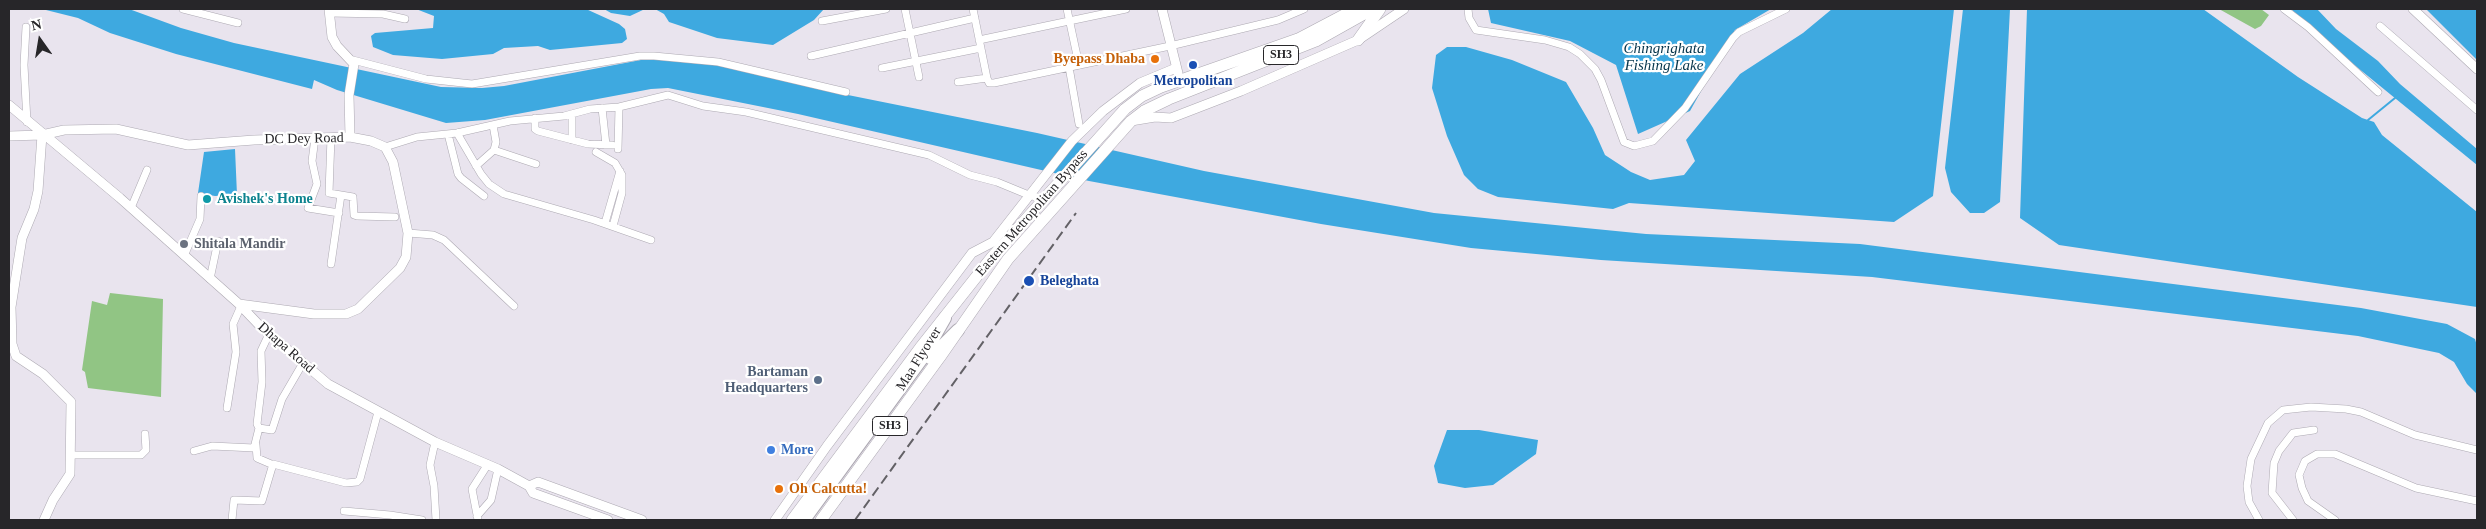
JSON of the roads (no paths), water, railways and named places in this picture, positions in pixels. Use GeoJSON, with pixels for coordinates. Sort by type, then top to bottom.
{"type":"FeatureCollection","features":[{"type":"Feature","properties":{"kind":"highway","name":"Maa Flyover"},"geometry":{"type":"LineString","coordinates":[[813,520],[827,494],[921,360],[945,318]]}},
{"type":"Feature","properties":{"kind":"highway","name":"Maa Flyover"},"geometry":{"type":"LineString","coordinates":[[804,520],[827,494],[934,351],[958,330]]}},
{"type":"Feature","properties":{"kind":"main road","name":"Eastern Metropolitan Bypass"},"geometry":{"type":"LineString","coordinates":[[792,520],[893,382],[992,257],[1109,125],[1136,100],[1181,80],[1298,39],[1354,9]]}},
{"type":"Feature","properties":{"kind":"main road","name":"SH3"},"geometry":{"type":"LineString","coordinates":[[1131,121],[1144,111],[1185,92],[1316,41],[1373,9]]}},
{"type":"Feature","properties":{"kind":"main road"},"geometry":{"type":"LineString","coordinates":[[1358,40],[1380,9]]}},
{"type":"Feature","properties":{"kind":"main road","name":"Eastern Metropolitan Bypass"},"geometry":{"type":"LineString","coordinates":[[821,520],[1008,259],[1131,121]]}},
{"type":"Feature","properties":{"kind":"street"},"geometry":{"type":"LineString","coordinates":[[183,9],[238,23]]}},
{"type":"Feature","properties":{"kind":"street"},"geometry":{"type":"LineString","coordinates":[[822,21],[886,9]]}},
{"type":"Feature","properties":{"kind":"street"},"geometry":{"type":"LineString","coordinates":[[905,9],[919,77]]}},
{"type":"Feature","properties":{"kind":"street"},"geometry":{"type":"LineString","coordinates":[[973,9],[987,78],[989,82],[994,83],[1170,46],[1278,20],[1304,9]]}},
{"type":"Feature","properties":{"kind":"street"},"geometry":{"type":"LineString","coordinates":[[1067,9],[1079,65]]}},
{"type":"Feature","properties":{"kind":"street"},"geometry":{"type":"LineString","coordinates":[[882,68],[1069,21],[1126,9]]}},
{"type":"Feature","properties":{"kind":"street"},"geometry":{"type":"LineString","coordinates":[[1162,9],[1176,68],[1185,92]]}},
{"type":"Feature","properties":{"kind":"street"},"geometry":{"type":"LineString","coordinates":[[1131,121],[1155,117],[1171,118],[1262,82],[1358,40],[1404,9]]}},
{"type":"Feature","properties":{"kind":"street"},"geometry":{"type":"LineString","coordinates":[[1468,9],[1469,18],[1476,30],[1545,40],[1569,47],[1580,54],[1595,69],[1601,80],[1624,142],[1634,146],[1653,141],[1685,108],[1739,32],[1786,9]]}},
{"type":"Feature","properties":{"kind":"street"},"geometry":{"type":"LineString","coordinates":[[2284,9],[2308,27],[2378,92]]}},
{"type":"Feature","properties":{"kind":"street"},"geometry":{"type":"LineString","coordinates":[[2413,9],[2477,69]]}},
{"type":"Feature","properties":{"kind":"street"},"geometry":{"type":"LineString","coordinates":[[405,19],[383,14],[330,11],[332,37],[337,46],[353,62],[426,79],[472,84],[640,56],[654,56],[718,62],[846,92]]}},
{"type":"Feature","properties":{"kind":"street"},"geometry":{"type":"LineString","coordinates":[[810,56],[975,18]]}},
{"type":"Feature","properties":{"kind":"street"},"geometry":{"type":"LineString","coordinates":[[2380,26],[2477,110]]}},
{"type":"Feature","properties":{"kind":"street"},"geometry":{"type":"LineString","coordinates":[[26,27],[24,65],[28,122]]}},
{"type":"Feature","properties":{"kind":"street"},"geometry":{"type":"LineString","coordinates":[[350,137],[349,95],[353,62]]}},
{"type":"Feature","properties":{"kind":"street"},"geometry":{"type":"LineString","coordinates":[[1069,67],[1079,124]]}},
{"type":"Feature","properties":{"kind":"street"},"geometry":{"type":"LineString","coordinates":[[775,520],[827,446],[972,252],[993,242],[1031,196],[1072,141],[1104,111],[1140,83],[1176,68]]}},
{"type":"Feature","properties":{"kind":"street"},"geometry":{"type":"LineString","coordinates":[[958,82],[987,78]]}},
{"type":"Feature","properties":{"kind":"street"},"geometry":{"type":"LineString","coordinates":[[227,408],[236,352],[233,324],[240,305],[314,314],[346,314],[358,309],[400,268],[406,257],[408,233],[393,162],[385,147],[418,137],[457,133],[535,118],[572,114],[590,109],[619,107],[672,96],[703,106],[746,112],[929,156],[970,175],[997,182],[1031,196],[1044,198]]}},
{"type":"Feature","properties":{"kind":"street","name":"Dhapa Road"},"geometry":{"type":"LineString","coordinates":[[9,105],[42,135],[131,208],[240,305],[269,334],[328,384],[435,442],[498,469],[529,486],[534,493],[608,520]]}},
{"type":"Feature","properties":{"kind":"street"},"geometry":{"type":"LineString","coordinates":[[612,146],[619,107]]}},
{"type":"Feature","properties":{"kind":"street"},"geometry":{"type":"LineString","coordinates":[[602,108],[612,146]]}},
{"type":"Feature","properties":{"kind":"street"},"geometry":{"type":"LineString","coordinates":[[572,114],[572,140]]}},
{"type":"Feature","properties":{"kind":"street"},"geometry":{"type":"LineString","coordinates":[[535,118],[536,130],[572,140],[612,146]]}},
{"type":"Feature","properties":{"kind":"street"},"geometry":{"type":"LineString","coordinates":[[476,166],[494,150],[496,142],[493,125]]}},
{"type":"Feature","properties":{"kind":"street","name":"DC Dey Road"},"geometry":{"type":"LineString","coordinates":[[9,136],[42,135],[64,130],[116,129],[188,145],[203,146],[239,141],[350,137],[372,141],[385,147]]}},
{"type":"Feature","properties":{"kind":"street"},"geometry":{"type":"LineString","coordinates":[[457,133],[489,184],[504,194],[605,223],[651,240]]}},
{"type":"Feature","properties":{"kind":"street"},"geometry":{"type":"LineString","coordinates":[[448,134],[456,168],[461,178],[484,196]]}},
{"type":"Feature","properties":{"kind":"street"},"geometry":{"type":"LineString","coordinates":[[42,135],[38,191],[34,209],[22,238],[11,307],[12,356],[43,374],[72,402],[71,455],[67,481],[53,500],[44,520]]}},
{"type":"Feature","properties":{"kind":"street"},"geometry":{"type":"LineString","coordinates":[[315,138],[312,161],[317,184],[308,208],[339,213]]}},
{"type":"Feature","properties":{"kind":"street"},"geometry":{"type":"LineString","coordinates":[[331,138],[329,193],[353,197],[354,212],[357,216],[395,217]]}},
{"type":"Feature","properties":{"kind":"street"},"geometry":{"type":"LineString","coordinates":[[494,150],[536,164]]}},
{"type":"Feature","properties":{"kind":"street"},"geometry":{"type":"LineString","coordinates":[[596,152],[610,159],[620,171],[623,182],[613,226]]}},
{"type":"Feature","properties":{"kind":"street"},"geometry":{"type":"LineString","coordinates":[[131,208],[147,170]]}},
{"type":"Feature","properties":{"kind":"street"},"geometry":{"type":"LineString","coordinates":[[605,223],[620,171]]}},
{"type":"Feature","properties":{"kind":"street"},"geometry":{"type":"LineString","coordinates":[[331,264],[341,195]]}},
{"type":"Feature","properties":{"kind":"street"},"geometry":{"type":"LineString","coordinates":[[184,256],[200,219],[201,196]]}},
{"type":"Feature","properties":{"kind":"street"},"geometry":{"type":"LineString","coordinates":[[408,233],[439,237],[514,306]]}},
{"type":"Feature","properties":{"kind":"street"},"geometry":{"type":"LineString","coordinates":[[210,279],[218,241]]}},
{"type":"Feature","properties":{"kind":"street"},"geometry":{"type":"LineString","coordinates":[[269,334],[261,351],[262,382],[257,424],[259,428],[256,445],[257,458],[271,464],[346,483],[357,482],[360,479],[378,412]]}},
{"type":"Feature","properties":{"kind":"street"},"geometry":{"type":"LineString","coordinates":[[259,428],[272,430],[282,399],[303,363]]}},
{"type":"Feature","properties":{"kind":"street"},"geometry":{"type":"LineString","coordinates":[[2258,520],[2249,502],[2247,486],[2250,458],[2268,423],[2283,410],[2311,407],[2353,411],[2415,435],[2477,450]]}},
{"type":"Feature","properties":{"kind":"street"},"geometry":{"type":"LineString","coordinates":[[2293,520],[2272,493],[2274,463],[2279,451],[2293,434],[2314,430]]}},
{"type":"Feature","properties":{"kind":"street"},"geometry":{"type":"LineString","coordinates":[[71,455],[141,455],[146,450],[145,434]]}},
{"type":"Feature","properties":{"kind":"street"},"geometry":{"type":"LineString","coordinates":[[435,442],[430,466],[434,486],[436,520]]}},
{"type":"Feature","properties":{"kind":"street"},"geometry":{"type":"LineString","coordinates":[[194,451],[212,446],[254,448],[256,445]]}},
{"type":"Feature","properties":{"kind":"street"},"geometry":{"type":"LineString","coordinates":[[2335,520],[2308,501],[2302,488],[2299,475],[2305,461],[2317,454],[2336,454],[2416,488],[2477,501]]}},
{"type":"Feature","properties":{"kind":"street"},"geometry":{"type":"LineString","coordinates":[[232,520],[234,500],[262,501],[271,464]]}},
{"type":"Feature","properties":{"kind":"street"},"geometry":{"type":"LineString","coordinates":[[478,518],[472,489],[488,464]]}},
{"type":"Feature","properties":{"kind":"street"},"geometry":{"type":"LineString","coordinates":[[478,518],[491,500],[498,469]]}},
{"type":"Feature","properties":{"kind":"street"},"geometry":{"type":"LineString","coordinates":[[529,486],[538,482],[642,520]]}},
{"type":"Feature","properties":{"kind":"street"},"geometry":{"type":"LineString","coordinates":[[344,512],[390,515],[422,520]]}},
{"type":"Feature","properties":{"kind":"water"},"geometry":{"type":"Polygon","coordinates":[[[42,9],[129,9],[181,28],[234,43],[441,87],[482,88],[504,86],[646,59],[711,63],[833,92],[1037,133],[1204,171],[1434,213],[1646,234],[1860,244],[2361,308],[2447,324],[2475,339],[2477,346],[2477,394],[2467,384],[2454,362],[2439,353],[2358,336],[1872,277],[1601,260],[1471,248],[1321,224],[1089,181],[798,114],[668,88],[651,89],[485,120],[446,123],[337,90],[314,80],[312,89],[176,54],[110,33],[78,18],[42,9]]]}},
{"type":"Feature","properties":{"kind":"water"},"geometry":{"type":"Polygon","coordinates":[[[416,9],[586,9],[619,24],[625,29],[627,39],[622,43],[550,50],[538,46],[504,48],[493,54],[442,59],[393,55],[373,47],[371,36],[375,33],[433,28],[434,16],[416,9]]]}},
{"type":"Feature","properties":{"kind":"water"},"geometry":{"type":"Polygon","coordinates":[[[604,9],[645,9],[630,16],[611,13],[604,9]]]}},
{"type":"Feature","properties":{"kind":"water"},"geometry":{"type":"Polygon","coordinates":[[[655,9],[824,9],[814,20],[773,45],[717,38],[669,22],[664,14],[655,9]]]}},
{"type":"Feature","properties":{"kind":"water","name":"Chingrighata Fishing Lake"},"geometry":{"type":"Polygon","coordinates":[[[1488,9],[1771,9],[1735,30],[1690,111],[1638,134],[1616,65],[1570,41],[1491,23],[1488,9]]]}},
{"type":"Feature","properties":{"kind":"water"},"geometry":{"type":"Polygon","coordinates":[[[1832,9],[1954,9],[1933,196],[1894,222],[1629,203],[1613,209],[1498,197],[1478,189],[1464,175],[1447,136],[1432,88],[1436,55],[1447,47],[1466,47],[1512,60],[1566,82],[1593,128],[1605,155],[1631,172],[1650,180],[1684,175],[1695,161],[1686,140],[1740,74],[1803,33],[1832,9]]]}},
{"type":"Feature","properties":{"kind":"water"},"geometry":{"type":"Polygon","coordinates":[[[1963,9],[2010,9],[2000,202],[1984,213],[1970,213],[1951,192],[1945,168],[1963,9]]]}},
{"type":"Feature","properties":{"kind":"water"},"geometry":{"type":"Polygon","coordinates":[[[2027,9],[2203,9],[2298,77],[2362,118],[2374,122],[2382,135],[2477,212],[2477,307],[2059,245],[2020,218],[2027,9]]]}},
{"type":"Feature","properties":{"kind":"water"},"geometry":{"type":"Polygon","coordinates":[[[2291,9],[2317,9],[2336,29],[2378,61],[2400,84],[2477,149],[2477,165],[2347,59],[2291,9]]]}},
{"type":"Feature","properties":{"kind":"water"},"geometry":{"type":"Polygon","coordinates":[[[2426,9],[2477,9],[2477,60],[2426,9]]]}},
{"type":"Feature","properties":{"kind":"water"},"geometry":{"type":"Polygon","coordinates":[[[235,149],[237,195],[215,196],[198,193],[204,152],[235,149]]]}},
{"type":"Feature","properties":{"kind":"water"},"geometry":{"type":"Polygon","coordinates":[[[1447,430],[1479,430],[1538,440],[1536,454],[1493,485],[1465,488],[1438,483],[1434,466],[1447,430]]]}},
{"type":"Feature","properties":{"kind":"waterway"},"geometry":{"type":"LineString","coordinates":[[2368,120],[2395,98]]}},
{"type":"Feature","properties":{"kind":"railway"},"geometry":{"type":"LineString","coordinates":[[855,520],[1076,213]]}},
{"type":"Feature","properties":{"kind":"place","name":"Byepass Dhaba"},"geometry":{"type":"Point","coordinates":[1155,59]}},
{"type":"Feature","properties":{"kind":"place","name":"Metropolitan"},"geometry":{"type":"Point","coordinates":[1193,65]}},
{"type":"Feature","properties":{"kind":"place","name":"Avishek's Home"},"geometry":{"type":"Point","coordinates":[207,199]}},
{"type":"Feature","properties":{"kind":"place","name":"Shitala Mandir"},"geometry":{"type":"Point","coordinates":[184,244]}},
{"type":"Feature","properties":{"kind":"place","name":"Beleghata"},"geometry":{"type":"Point","coordinates":[1029,281]}},
{"type":"Feature","properties":{"kind":"place","name":"Bartaman Headquarters"},"geometry":{"type":"Point","coordinates":[818,380]}},
{"type":"Feature","properties":{"kind":"place","name":"More"},"geometry":{"type":"Point","coordinates":[771,450]}},
{"type":"Feature","properties":{"kind":"place","name":"Oh Calcutta!"},"geometry":{"type":"Point","coordinates":[779,489]}}]}
